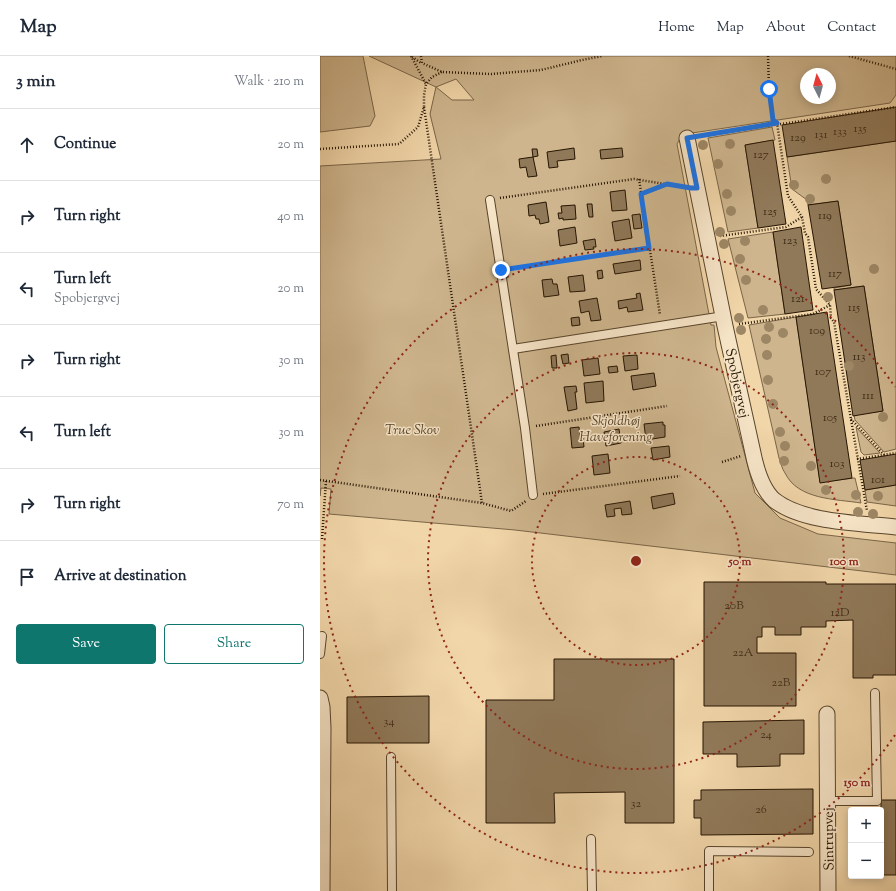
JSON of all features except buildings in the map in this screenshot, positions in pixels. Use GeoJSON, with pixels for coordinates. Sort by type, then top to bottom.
{"type":"FeatureCollection","features":[{"type":"Feature","properties":{"kind":"street","name":"Spobjergvej"},"geometry":{"type":"LineString","coordinates":[[687,138],[724,321],[753,453],[763,485],[774,499],[803,515],[896,527]]}},
{"type":"Feature","properties":{"kind":"street"},"geometry":{"type":"LineString","coordinates":[[320,698],[323,728],[322,891]]}},
{"type":"Feature","properties":{"kind":"street","name":"Sintrupvej"},"geometry":{"type":"LineString","coordinates":[[827,714],[828,891]]}},
{"type":"Feature","properties":{"kind":"lane"},"geometry":{"type":"LineString","coordinates":[[490,200],[534,495]]}},
{"type":"Feature","properties":{"kind":"lane"},"geometry":{"type":"LineString","coordinates":[[513,349],[662,326],[724,321]]}},
{"type":"Feature","properties":{"kind":"lane"},"geometry":{"type":"LineString","coordinates":[[320,654],[322,636]]}},
{"type":"Feature","properties":{"kind":"lane"},"geometry":{"type":"LineString","coordinates":[[827,801],[877,801],[875,693]]}},
{"type":"Feature","properties":{"kind":"lane"},"geometry":{"type":"LineString","coordinates":[[391,757],[392,891]]}},
{"type":"Feature","properties":{"kind":"lane"},"geometry":{"type":"LineString","coordinates":[[591,839],[592,891]]}},
{"type":"Feature","properties":{"kind":"lane"},"geometry":{"type":"LineString","coordinates":[[708,891],[709,851],[809,852]]}},
{"type":"Feature","properties":{"kind":"path"},"geometry":{"type":"LineString","coordinates":[[410,56],[442,72],[490,74],[541,70],[602,56]]}},
{"type":"Feature","properties":{"kind":"path"},"geometry":{"type":"LineString","coordinates":[[410,56],[426,84]]}},
{"type":"Feature","properties":{"kind":"path"},"geometry":{"type":"LineString","coordinates":[[421,56],[422,63]]}},
{"type":"Feature","properties":{"kind":"path"},"geometry":{"type":"LineString","coordinates":[[768,56],[769,89],[773,120],[777,123],[788,196],[802,217],[805,233],[808,237],[816,289],[830,306],[834,322],[869,524]]}},
{"type":"Feature","properties":{"kind":"path"},"geometry":{"type":"LineString","coordinates":[[849,56],[896,69]]}},
{"type":"Feature","properties":{"kind":"path"},"geometry":{"type":"LineString","coordinates":[[442,72],[432,77],[426,84],[424,107],[482,503]]}},
{"type":"Feature","properties":{"kind":"path"},"geometry":{"type":"LineString","coordinates":[[320,149],[398,144],[418,127],[424,107]]}},
{"type":"Feature","properties":{"kind":"path"},"geometry":{"type":"LineString","coordinates":[[687,138],[777,123],[896,107]]}},
{"type":"Feature","properties":{"kind":"path"},"geometry":{"type":"LineString","coordinates":[[490,200],[634,178],[697,188]]}},
{"type":"Feature","properties":{"kind":"path"},"geometry":{"type":"LineString","coordinates":[[638,179],[662,326]]}},
{"type":"Feature","properties":{"kind":"path"},"geometry":{"type":"LineString","coordinates":[[641,194],[667,184]]}},
{"type":"Feature","properties":{"kind":"path"},"geometry":{"type":"LineString","coordinates":[[707,238],[786,227],[802,217]]}},
{"type":"Feature","properties":{"kind":"path"},"geometry":{"type":"LineString","coordinates":[[501,270],[649,248]]}},
{"type":"Feature","properties":{"kind":"path"},"geometry":{"type":"LineString","coordinates":[[724,321],[813,314],[830,306]]}},
{"type":"Feature","properties":{"kind":"path"},"geometry":{"type":"LineString","coordinates":[[525,428],[668,406]]}},
{"type":"Feature","properties":{"kind":"path"},"geometry":{"type":"LineString","coordinates":[[850,418],[884,455]]}},
{"type":"Feature","properties":{"kind":"path"},"geometry":{"type":"LineString","coordinates":[[722,462],[753,453]]}},
{"type":"Feature","properties":{"kind":"path"},"geometry":{"type":"LineString","coordinates":[[857,458],[896,453]]}},
{"type":"Feature","properties":{"kind":"path"},"geometry":{"type":"LineString","coordinates":[[320,480],[482,503],[511,511],[534,495],[680,476]]}},
{"type":"Feature","properties":{"kind":"path"},"geometry":{"type":"LineString","coordinates":[[322,539],[326,481]]}},
{"type":"Feature","properties":{"kind":"green space"},"geometry":{"type":"Polygon","coordinates":[[[320,56],[363,56],[375,116],[370,126],[320,132],[320,56]]]}},
{"type":"Feature","properties":{"kind":"green space"},"geometry":{"type":"Polygon","coordinates":[[[369,56],[896,56],[896,95],[890,103],[692,133],[684,131],[677,144],[711,325],[714,325],[716,347],[755,493],[780,518],[818,534],[896,543],[896,575],[515,530],[329,514],[331,489],[321,488],[320,496],[320,166],[441,159],[430,114],[436,87],[369,56]],[[456,79],[436,87],[452,100],[474,100],[456,79]]]}},
{"type":"Feature","properties":{"kind":"green space"},"geometry":{"type":"Polygon","coordinates":[[[772,127],[775,140],[745,145],[758,228],[728,232],[708,138],[772,127]]]}},
{"type":"Feature","properties":{"kind":"green space"},"geometry":{"type":"Polygon","coordinates":[[[896,141],[896,449],[884,452],[855,420],[854,415],[883,411],[864,286],[834,290],[834,288],[851,285],[838,201],[808,205],[807,200],[792,189],[787,157],[896,141]]]}},
{"type":"Feature","properties":{"kind":"green space"},"geometry":{"type":"Polygon","coordinates":[[[773,232],[785,314],[748,318],[728,239],[773,232]]]}},
{"type":"Feature","properties":{"kind":"green space"},"geometry":{"type":"Polygon","coordinates":[[[796,317],[820,482],[855,478],[861,503],[818,497],[799,489],[791,482],[784,471],[779,458],[749,325],[796,317]]]}},
{"type":"Feature","properties":{"kind":"green space"},"geometry":{"type":"Polygon","coordinates":[[[856,427],[880,453],[864,455],[861,452],[856,427]]]}},
{"type":"Feature","properties":{"kind":"green space"},"geometry":{"type":"Polygon","coordinates":[[[896,485],[896,506],[867,502],[865,490],[896,485]]]}},
{"type":"Feature","properties":{"kind":"route"},"geometry":{"type":"LineString","coordinates":[[501,270],[649,248],[641,194],[667,184],[697,188],[687,138],[777,123],[773,120],[769,89]]}},
{"type":"Feature","properties":{"kind":"park label","name":"Skjoldhøj Haveforening"},"geometry":{"type":"Point","coordinates":[616,428]}},
{"type":"Feature","properties":{"kind":"park label","name":"True Skov"},"geometry":{"type":"Point","coordinates":[412,429]}}]}
